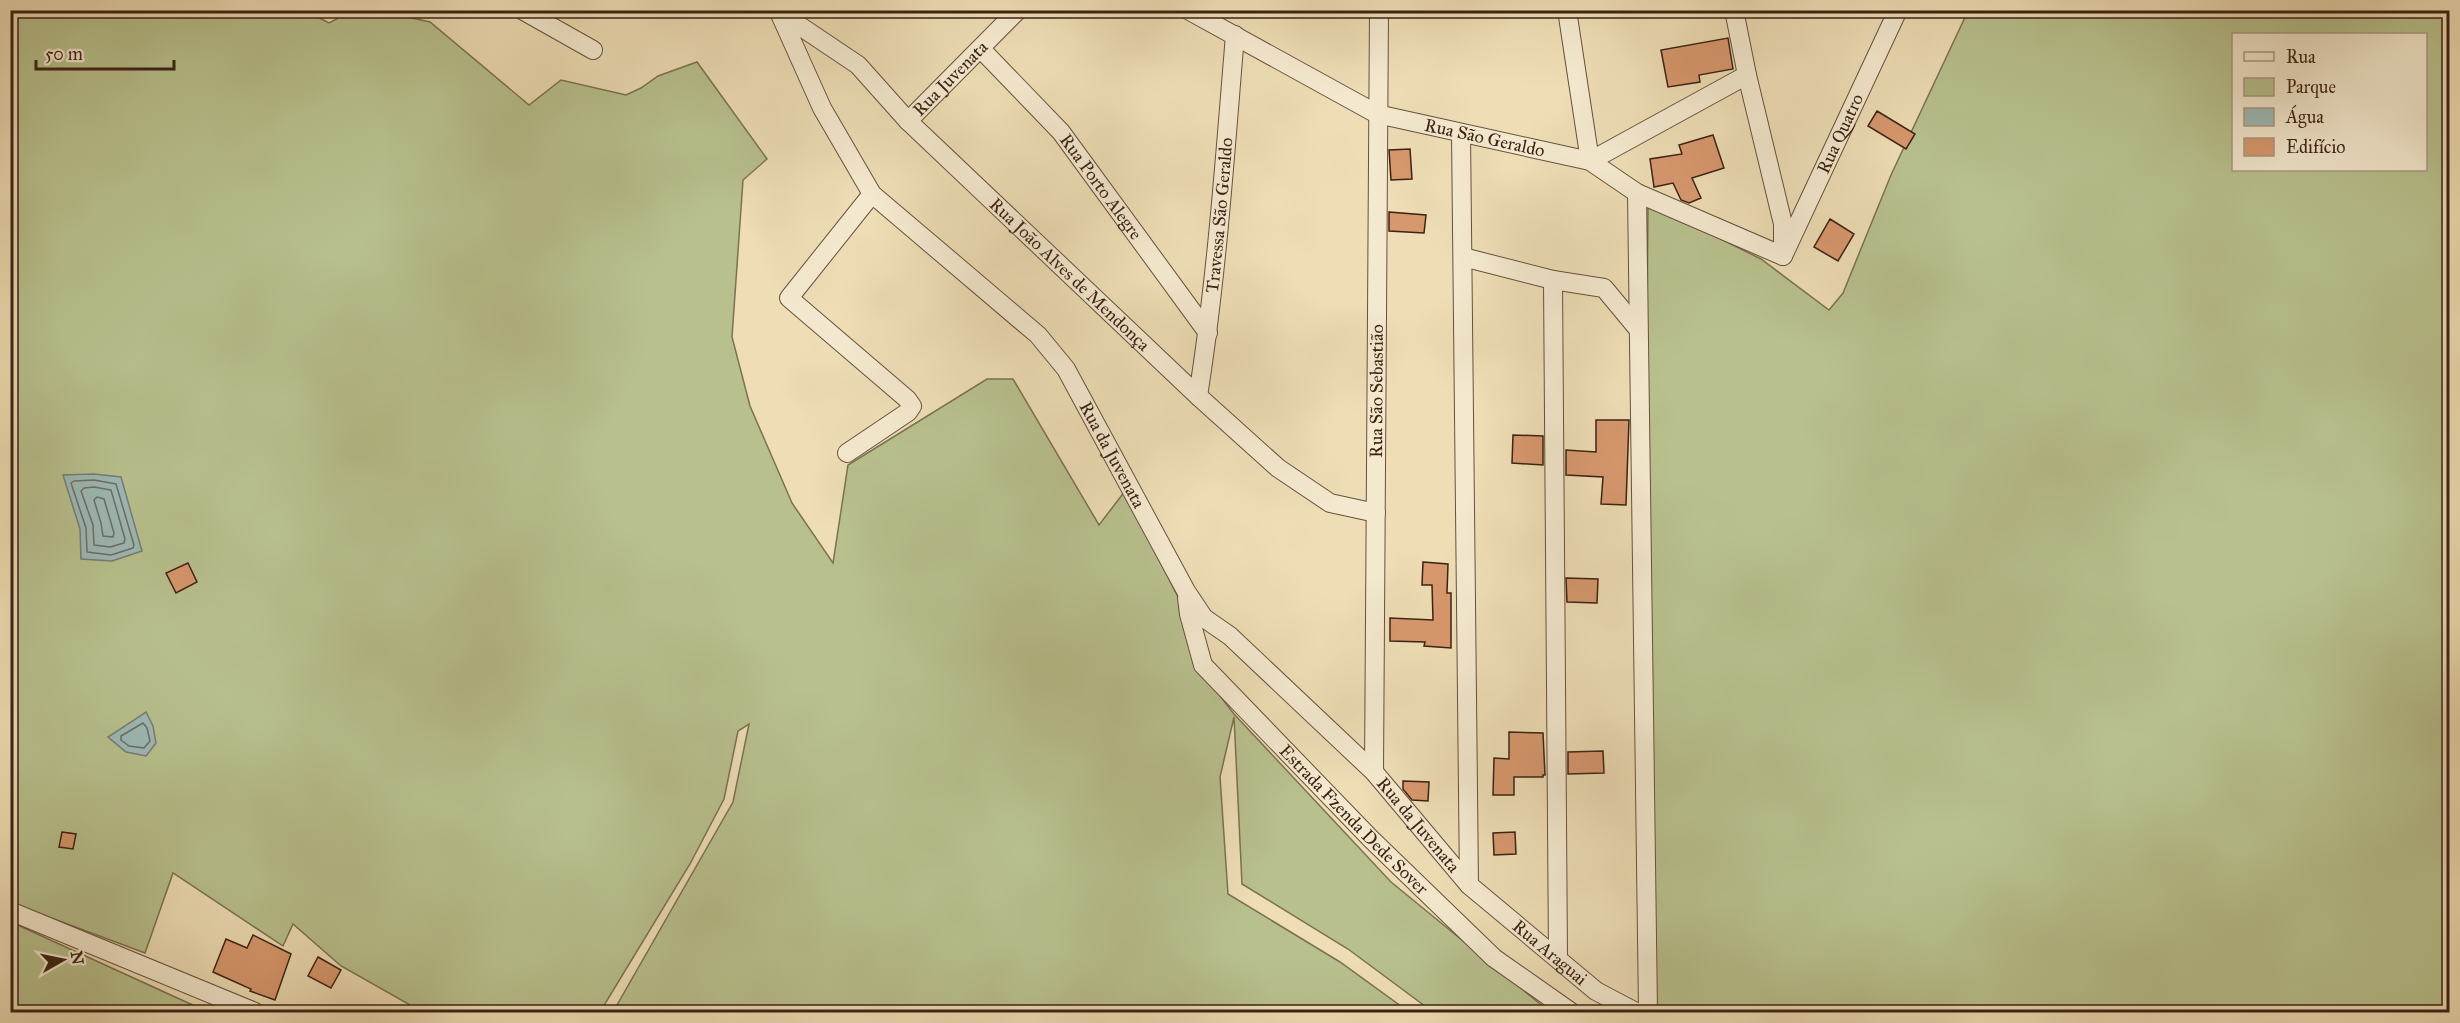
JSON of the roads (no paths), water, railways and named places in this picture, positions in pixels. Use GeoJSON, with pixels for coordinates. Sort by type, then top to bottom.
{"type":"FeatureCollection","features":[{"type":"Feature","properties":{"kind":"street"},"geometry":{"type":"LineString","coordinates":[[522,10],[593,50]]}},
{"type":"Feature","properties":{"kind":"street","name":"Rua Juvenata"},"geometry":{"type":"LineString","coordinates":[[908,121],[981,50],[1018,10]]}},
{"type":"Feature","properties":{"kind":"street","name":"Rua São Geraldo"},"geometry":{"type":"LineString","coordinates":[[1188,10],[1225,24],[1377,114],[1590,161],[1637,193],[1783,256]]}},
{"type":"Feature","properties":{"kind":"street","name":"Rua São Sebastião"},"geometry":{"type":"LineString","coordinates":[[1374,772],[1379,10]]}},
{"type":"Feature","properties":{"kind":"street"},"geometry":{"type":"LineString","coordinates":[[1567,10],[1590,161],[1747,75]]}},
{"type":"Feature","properties":{"kind":"street"},"geometry":{"type":"LineString","coordinates":[[1734,10],[1747,75],[1783,224],[1783,256]]}},
{"type":"Feature","properties":{"kind":"street","name":"Rua Quatro"},"geometry":{"type":"LineString","coordinates":[[1783,256],[1898,10]]}},
{"type":"Feature","properties":{"kind":"street","name":"Rua João Alves de Mendonça"},"geometry":{"type":"LineString","coordinates":[[778,11],[858,65],[908,121],[1198,396],[1301,485],[1330,503],[1376,513]]}},
{"type":"Feature","properties":{"kind":"street","name":"Rua da Juvenata"},"geometry":{"type":"LineString","coordinates":[[778,11],[822,108],[872,194],[1038,335],[1066,369],[1186,591],[1204,618],[1230,636],[1374,772],[1469,885]]}},
{"type":"Feature","properties":{"kind":"street","name":"Travessa São Geraldo"},"geometry":{"type":"LineString","coordinates":[[1198,396],[1208,333],[1225,24]]}},
{"type":"Feature","properties":{"kind":"street","name":"Rua Porto Alegre"},"geometry":{"type":"LineString","coordinates":[[981,50],[1061,132],[1208,333]]}},
{"type":"Feature","properties":{"kind":"street"},"geometry":{"type":"LineString","coordinates":[[1461,133],[1469,885]]}},
{"type":"Feature","properties":{"kind":"street"},"geometry":{"type":"LineString","coordinates":[[1637,193],[1648,1012]]}},
{"type":"Feature","properties":{"kind":"street"},"geometry":{"type":"LineString","coordinates":[[847,453],[908,412],[912,406],[907,399],[789,298],[872,194]]}},
{"type":"Feature","properties":{"kind":"street"},"geometry":{"type":"LineString","coordinates":[[1463,257],[1552,280],[1604,288],[1638,329]]}},
{"type":"Feature","properties":{"kind":"street"},"geometry":{"type":"LineString","coordinates":[[1552,280],[1558,957]]}},
{"type":"Feature","properties":{"kind":"street","name":"Estrada Fzenda Dede Sover"},"geometry":{"type":"LineString","coordinates":[[1186,591],[1189,614],[1203,665],[1371,838],[1494,958],[1571,1012]]}},
{"type":"Feature","properties":{"kind":"street","name":"Rua Araguai"},"geometry":{"type":"LineString","coordinates":[[1469,885],[1596,990],[1636,1012]]}},
{"type":"Feature","properties":{"kind":"street"},"geometry":{"type":"LineString","coordinates":[[10,910],[255,1012]]}},
{"type":"Feature","properties":{"kind":"water"},"geometry":{"type":"Polygon","coordinates":[[[94,474],[121,477],[142,551],[112,561],[81,559],[80,529],[63,475],[94,474]]]}},
{"type":"Feature","properties":{"kind":"water"},"geometry":{"type":"Polygon","coordinates":[[[146,712],[153,726],[156,743],[146,756],[126,752],[108,737],[146,712]]]}}]}
